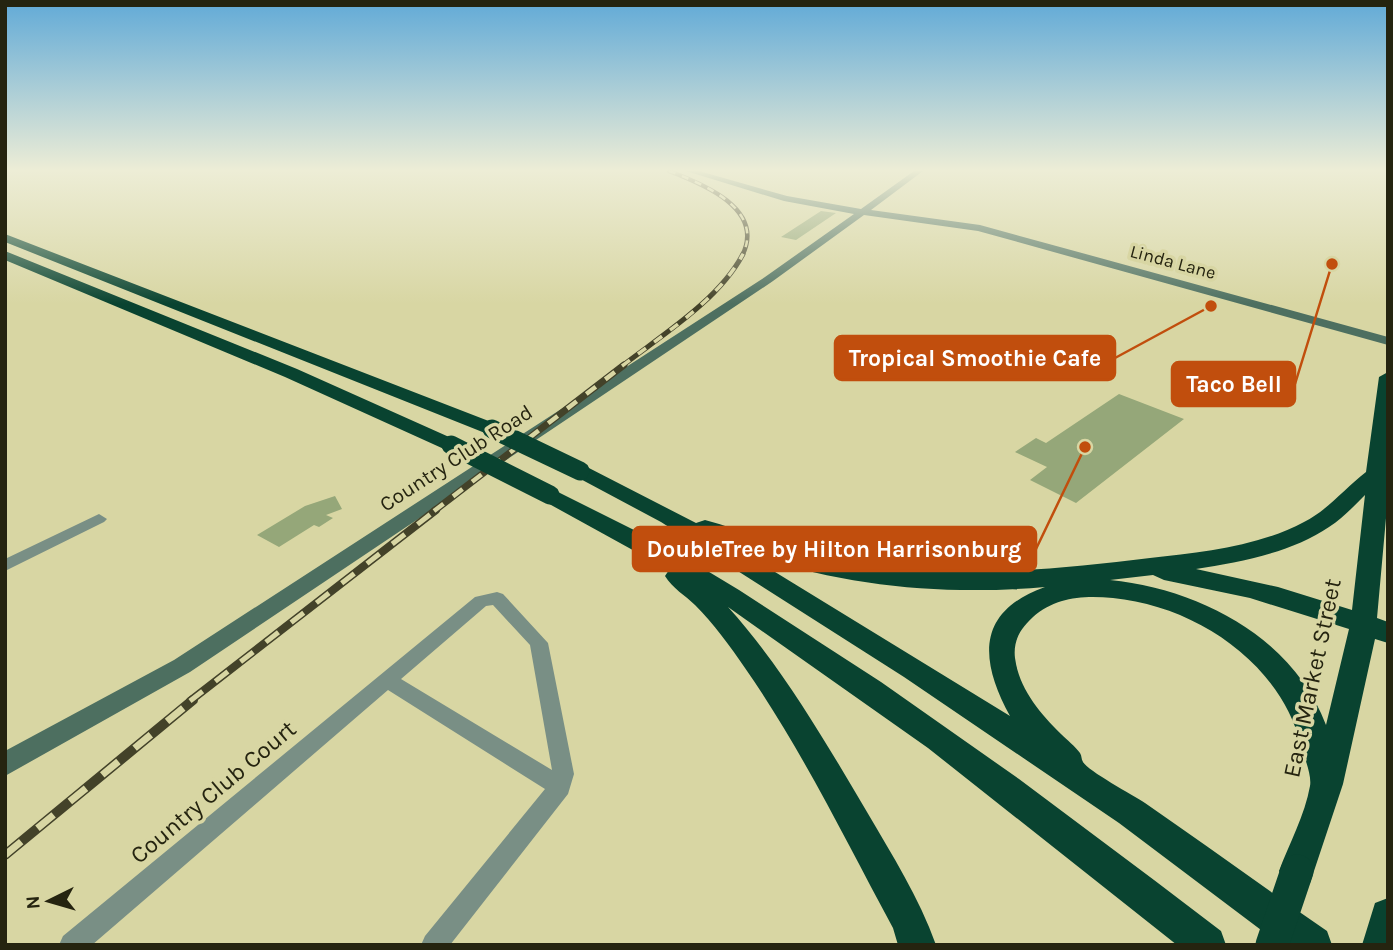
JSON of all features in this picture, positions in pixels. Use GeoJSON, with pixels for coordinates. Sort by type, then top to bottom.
{"type":"FeatureCollection","features":[{"type":"Feature","properties":{"kind":"highway"},"geometry":{"type":"LineString","coordinates":[[5,238],[492,429],[759,548],[841,570],[920,580],[993,583],[1137,569],[1235,554],[1290,537],[1333,515],[1376,474]]}},
{"type":"Feature","properties":{"kind":"highway"},"geometry":{"type":"LineString","coordinates":[[5,255],[291,373],[451,445],[656,550],[892,704],[1207,945]]}},
{"type":"Feature","properties":{"kind":"highway","name":"East Market Street"},"geometry":{"type":"LineString","coordinates":[[1272,945],[1327,784],[1343,723],[1375,628],[1376,474],[1388,377]]}},
{"type":"Feature","properties":{"kind":"highway"},"geometry":{"type":"LineString","coordinates":[[588,474],[669,517],[813,605],[1112,800],[1312,945]]}},
{"type":"Feature","properties":{"kind":"highway"},"geometry":{"type":"LineString","coordinates":[[589,515],[691,586],[739,637],[795,719],[909,921],[917,945]]}},
{"type":"Feature","properties":{"kind":"highway"},"geometry":{"type":"LineString","coordinates":[[1137,569],[1250,586],[1375,628]]}},
{"type":"Feature","properties":{"kind":"highway"},"geometry":{"type":"LineString","coordinates":[[1112,800],[1041,734],[1021,705],[1001,663],[1002,638],[1024,608],[1064,590],[1110,589],[1146,595],[1204,616],[1254,648],[1275,668],[1299,699],[1311,723],[1327,784]]}},
{"type":"Feature","properties":{"kind":"street","name":"Country Club Road"},"geometry":{"type":"LineString","coordinates":[[5,764],[181,666],[746,294],[859,215]]}},
{"type":"Feature","properties":{"kind":"street","name":"Linda Lane"},"geometry":{"type":"LineString","coordinates":[[894,215],[979,228],[1388,341]]}},
{"type":"Feature","properties":{"kind":"street"},"geometry":{"type":"LineString","coordinates":[[5,566],[99,519]]}},
{"type":"Feature","properties":{"kind":"street","name":"Country Club Court"},"geometry":{"type":"LineString","coordinates":[[72,945],[481,601],[497,598],[539,643],[564,774],[560,787]]}},
{"type":"Feature","properties":{"kind":"street"},"geometry":{"type":"LineString","coordinates":[[387,680],[560,787],[434,945]]}},
{"type":"Feature","properties":{"kind":"building"},"geometry":{"type":"Polygon","coordinates":[[[814,215],[833,215],[796,240],[781,237],[814,215]]]}},
{"type":"Feature","properties":{"kind":"building"},"geometry":{"type":"Polygon","coordinates":[[[1119,394],[1184,419],[1076,503],[1030,480],[1047,467],[1015,452],[1036,438],[1046,443],[1119,394]]]}},
{"type":"Feature","properties":{"kind":"building"},"geometry":{"type":"Polygon","coordinates":[[[335,496],[342,509],[326,515],[333,518],[319,527],[314,525],[279,547],[257,535],[305,506],[335,496]]]}},
{"type":"Feature","properties":{"kind":"railway"},"geometry":{"type":"LineString","coordinates":[[740,215],[746,225],[747,239],[742,255]]}},
{"type":"Feature","properties":{"kind":"railway"},"geometry":{"type":"LineString","coordinates":[[622,366],[705,301],[720,287],[742,255]]}},
{"type":"Feature","properties":{"kind":"railway"},"geometry":{"type":"LineString","coordinates":[[434,511],[624,365]]}},
{"type":"Feature","properties":{"kind":"railway"},"geometry":{"type":"LineString","coordinates":[[190,701],[436,510]]}},
{"type":"Feature","properties":{"kind":"railway"},"geometry":{"type":"LineString","coordinates":[[5,855],[193,700]]}},
{"type":"Feature","properties":{"kind":"place","name":"Taco Bell"},"geometry":{"type":"Point","coordinates":[1332,264]}},
{"type":"Feature","properties":{"kind":"place","name":"Tropical Smoothie Cafe"},"geometry":{"type":"Point","coordinates":[1211,306]}},
{"type":"Feature","properties":{"kind":"place","name":"DoubleTree by Hilton Harrisonburg"},"geometry":{"type":"Point","coordinates":[1085,447]}}]}
